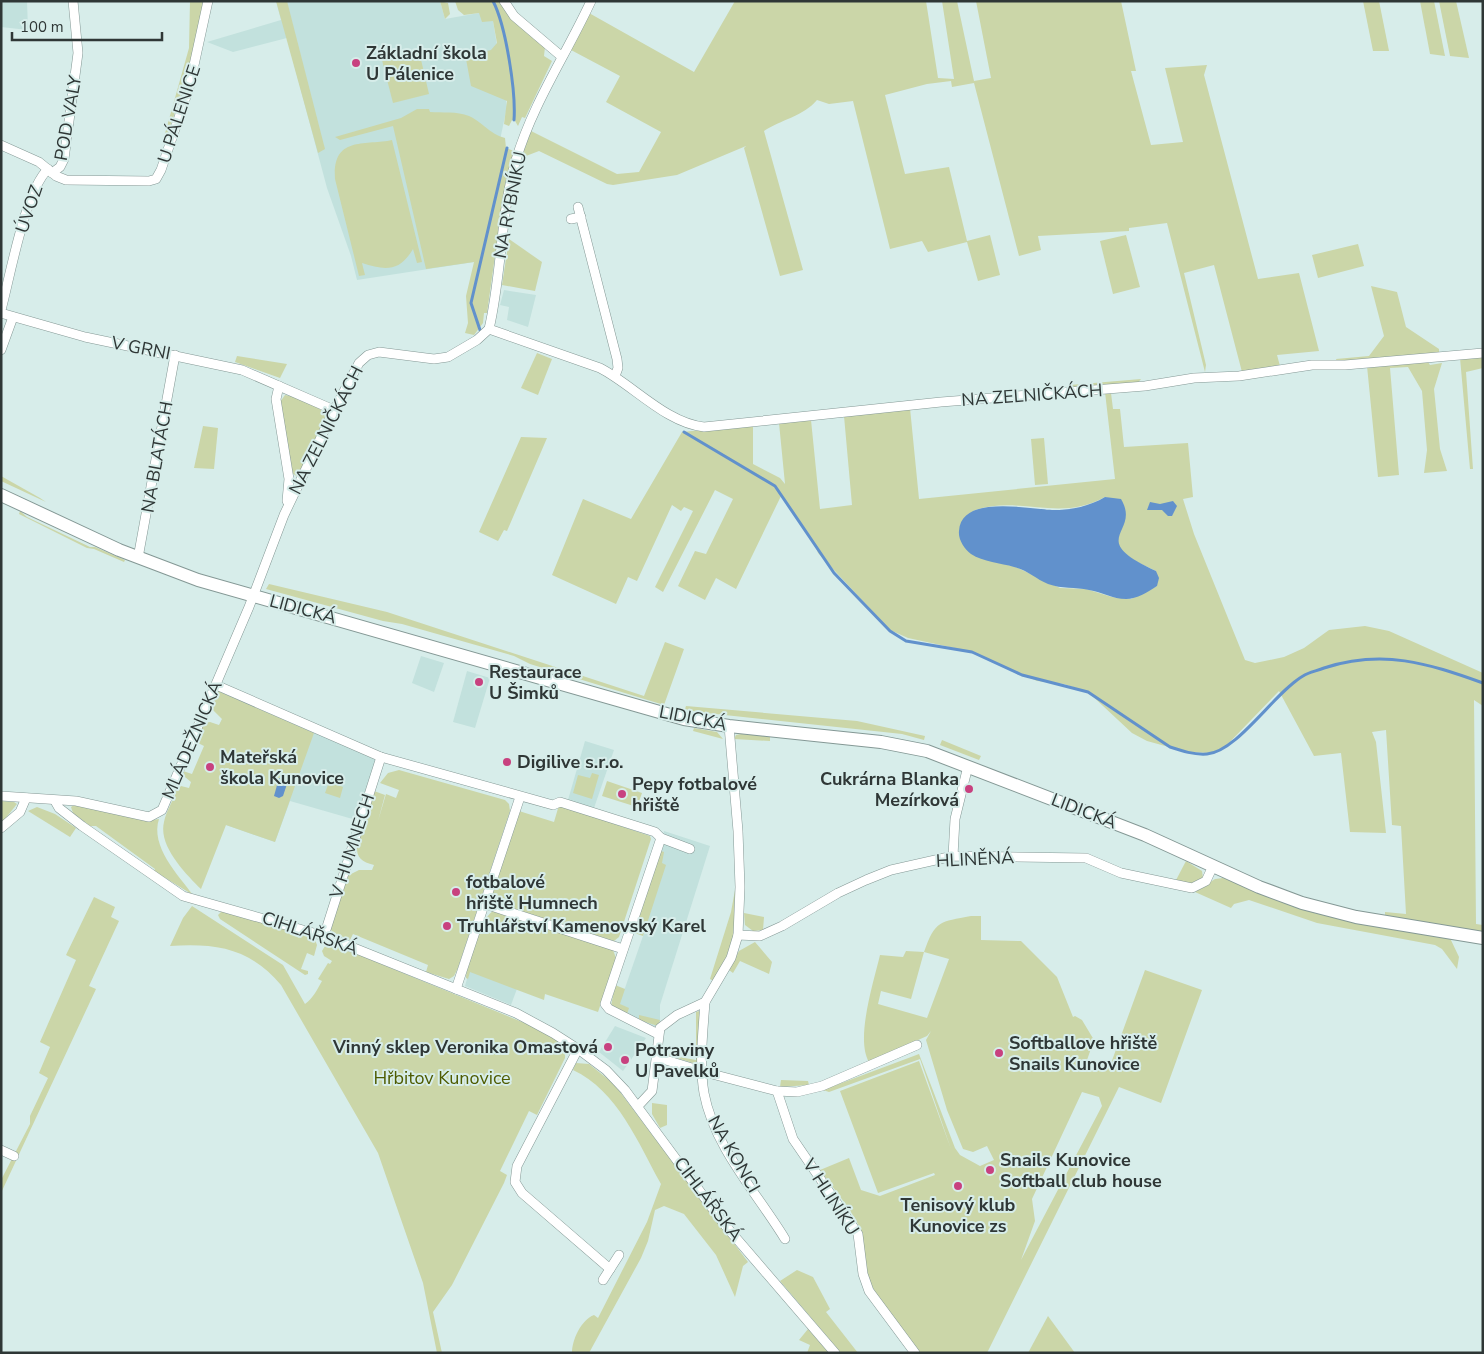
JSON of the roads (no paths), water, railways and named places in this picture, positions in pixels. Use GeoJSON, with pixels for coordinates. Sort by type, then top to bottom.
{"type":"FeatureCollection","features":[{"type":"Feature","properties":{"kind":"main road","name":"LIDICKÁ"},"geometry":{"type":"LineString","coordinates":[[1,495],[138,558],[198,580],[348,621],[668,715],[729,726],[896,744],[927,751],[1145,835],[1302,903],[1340,914],[1483,938]]}},
{"type":"Feature","properties":{"kind":"street","name":"POD VALY"},"geometry":{"type":"LineString","coordinates":[[1,145],[50,171],[60,167],[64,159],[78,53],[73,1]]}},
{"type":"Feature","properties":{"kind":"street","name":"U PÁLENICE"},"geometry":{"type":"LineString","coordinates":[[50,171],[58,178],[72,181],[149,181],[158,178],[189,88],[208,1]]}},
{"type":"Feature","properties":{"kind":"street"},"geometry":{"type":"LineString","coordinates":[[504,1],[514,16],[561,56]]}},
{"type":"Feature","properties":{"kind":"street","name":"NA RYBNÍKU"},"geometry":{"type":"LineString","coordinates":[[487,332],[512,177],[532,114],[591,1]]}},
{"type":"Feature","properties":{"kind":"street","name":"ÚVOZ"},"geometry":{"type":"LineString","coordinates":[[1,312],[16,249],[36,186],[50,171]]}},
{"type":"Feature","properties":{"kind":"street"},"geometry":{"type":"LineString","coordinates":[[578,207],[617,359],[618,368],[615,376]]}},
{"type":"Feature","properties":{"kind":"street"},"geometry":{"type":"LineString","coordinates":[[571,219],[581,217]]}},
{"type":"Feature","properties":{"kind":"street","name":"V GRNI"},"geometry":{"type":"LineString","coordinates":[[1,312],[85,337],[242,370],[334,410]]}},
{"type":"Feature","properties":{"kind":"street"},"geometry":{"type":"LineString","coordinates":[[1,350],[13,317]]}},
{"type":"Feature","properties":{"kind":"street","name":"NA ZELNIČKÁCH"},"geometry":{"type":"LineString","coordinates":[[253,596],[284,515],[334,410],[359,363],[368,355],[379,352],[441,358],[455,354],[487,332],[583,361],[615,376],[681,422],[710,427],[931,403],[1139,387],[1194,378],[1239,376],[1312,365],[1345,365],[1483,353]]}},
{"type":"Feature","properties":{"kind":"street","name":"NA BLATÁCH"},"geometry":{"type":"LineString","coordinates":[[138,558],[150,502],[175,355]]}},
{"type":"Feature","properties":{"kind":"street"},"geometry":{"type":"LineString","coordinates":[[279,386],[276,399],[289,484],[284,515]]}},
{"type":"Feature","properties":{"kind":"street","name":"MLÁDEŽNICKÁ"},"geometry":{"type":"LineString","coordinates":[[1,796],[70,801],[144,816],[156,815],[162,810],[253,596]]}},
{"type":"Feature","properties":{"kind":"street"},"geometry":{"type":"LineString","coordinates":[[216,685],[381,757],[520,797],[553,805],[560,802],[655,832],[661,838],[690,849]]}},
{"type":"Feature","properties":{"kind":"street"},"geometry":{"type":"LineString","coordinates":[[638,1106],[651,1093],[658,1034],[662,1026],[705,1002],[731,958],[738,935],[740,887],[738,831],[729,726]]}},
{"type":"Feature","properties":{"kind":"street","name":"V HUMNECH"},"geometry":{"type":"LineString","coordinates":[[324,936],[381,757]]}},
{"type":"Feature","properties":{"kind":"street"},"geometry":{"type":"LineString","coordinates":[[953,856],[954,819],[968,766]]}},
{"type":"Feature","properties":{"kind":"street"},"geometry":{"type":"LineString","coordinates":[[456,989],[486,904],[520,797]]}},
{"type":"Feature","properties":{"kind":"street"},"geometry":{"type":"LineString","coordinates":[[1,828],[20,812],[26,798]]}},
{"type":"Feature","properties":{"kind":"street","name":"CIHLÁŘSKÁ"},"geometry":{"type":"LineString","coordinates":[[55,801],[59,808],[82,826],[183,896],[324,936],[533,1021],[578,1049],[613,1077],[638,1106],[724,1224],[835,1353]]}},
{"type":"Feature","properties":{"kind":"street"},"geometry":{"type":"LineString","coordinates":[[658,1034],[606,1006],[623,949],[661,838]]}},
{"type":"Feature","properties":{"kind":"street","name":"HLINĚNÁ"},"geometry":{"type":"LineString","coordinates":[[738,935],[760,936],[866,880],[891,870],[953,856],[1086,858],[1126,874],[1192,888],[1206,881],[1213,866]]}},
{"type":"Feature","properties":{"kind":"street"},"geometry":{"type":"LineString","coordinates":[[486,904],[623,949]]}},
{"type":"Feature","properties":{"kind":"street","name":"NA KONCI"},"geometry":{"type":"LineString","coordinates":[[705,1002],[702,1071],[706,1103],[716,1131],[785,1238]]}},
{"type":"Feature","properties":{"kind":"street"},"geometry":{"type":"LineString","coordinates":[[656,1057],[776,1091],[797,1092],[816,1088],[917,1045]]}},
{"type":"Feature","properties":{"kind":"street"},"geometry":{"type":"LineString","coordinates":[[578,1049],[517,1166],[514,1178],[525,1196],[610,1269]]}},
{"type":"Feature","properties":{"kind":"street","name":"V HLINÍKU"},"geometry":{"type":"LineString","coordinates":[[776,1091],[793,1139],[858,1234],[863,1274],[869,1291],[914,1353]]}},
{"type":"Feature","properties":{"kind":"street"},"geometry":{"type":"LineString","coordinates":[[1,1150],[14,1156]]}},
{"type":"Feature","properties":{"kind":"street"},"geometry":{"type":"LineString","coordinates":[[603,1280],[619,1255]]}},
{"type":"Feature","properties":{"kind":"water"},"geometry":{"type":"Polygon","coordinates":[[[1105,497],[1121,499],[1126,511],[1119,536],[1119,543],[1123,551],[1156,571],[1159,578],[1157,586],[1134,598],[1121,599],[1094,591],[1048,584],[1019,568],[976,557],[966,549],[959,537],[963,519],[972,512],[984,508],[999,506],[1054,510],[1067,509],[1081,507],[1105,497]]]}},
{"type":"Feature","properties":{"kind":"water"},"geometry":{"type":"Polygon","coordinates":[[[1173,501],[1177,506],[1172,516],[1168,516],[1162,510],[1147,510],[1150,502],[1160,504],[1173,501]]]}},
{"type":"Feature","properties":{"kind":"water"},"geometry":{"type":"Polygon","coordinates":[[[279,778],[288,781],[283,796],[279,798],[274,796],[279,778]]]}},
{"type":"Feature","properties":{"kind":"waterway"},"geometry":{"type":"LineString","coordinates":[[493,1],[506,42],[513,93],[514,120]]}},
{"type":"Feature","properties":{"kind":"waterway"},"geometry":{"type":"LineString","coordinates":[[480,330],[471,303],[507,148]]}},
{"type":"Feature","properties":{"kind":"waterway"},"geometry":{"type":"LineString","coordinates":[[684,432],[775,486],[834,573],[890,631],[906,641],[972,652],[1022,675],[1088,692],[1170,747],[1179,750],[1202,754],[1219,751],[1243,733],[1280,695],[1303,676],[1345,662],[1385,659],[1405,661],[1424,664],[1483,683]]}},
{"type":"Feature","properties":{"kind":"place","name":"Základní škola U Pálenice"},"geometry":{"type":"Point","coordinates":[356,63]}},
{"type":"Feature","properties":{"kind":"place","name":"Restaurace U Šimků"},"geometry":{"type":"Point","coordinates":[479,682]}},
{"type":"Feature","properties":{"kind":"place","name":"Digilive s.r.o."},"geometry":{"type":"Point","coordinates":[507,762]}},
{"type":"Feature","properties":{"kind":"place","name":"Mateřská škola Kunovice"},"geometry":{"type":"Point","coordinates":[210,767]}},
{"type":"Feature","properties":{"kind":"place","name":"Cukrárna Blanka Mezírková"},"geometry":{"type":"Point","coordinates":[969,789]}},
{"type":"Feature","properties":{"kind":"place","name":"Pepy fotbalové hřiště"},"geometry":{"type":"Point","coordinates":[622,794]}},
{"type":"Feature","properties":{"kind":"place","name":"fotbalové hřiště Humnech"},"geometry":{"type":"Point","coordinates":[456,892]}},
{"type":"Feature","properties":{"kind":"place","name":"Truhlářství Kamenovský Karel"},"geometry":{"type":"Point","coordinates":[447,926]}},
{"type":"Feature","properties":{"kind":"place","name":"Vinný sklep Veronika Omastová"},"geometry":{"type":"Point","coordinates":[608,1047]}},
{"type":"Feature","properties":{"kind":"place","name":"Softballove hřiště Snails Kunovice"},"geometry":{"type":"Point","coordinates":[999,1053]}},
{"type":"Feature","properties":{"kind":"place","name":"Potraviny U Pavelků"},"geometry":{"type":"Point","coordinates":[625,1060]}},
{"type":"Feature","properties":{"kind":"place","name":"Snails Kunovice Softball club house"},"geometry":{"type":"Point","coordinates":[990,1170]}},
{"type":"Feature","properties":{"kind":"place","name":"Tenisový klub Kunovice zs"},"geometry":{"type":"Point","coordinates":[958,1186]}},
{"type":"Feature","properties":{"kind":"park label","name":"Hřbitov Kunovice"},"geometry":{"type":"Point","coordinates":[442,1078]}}]}
